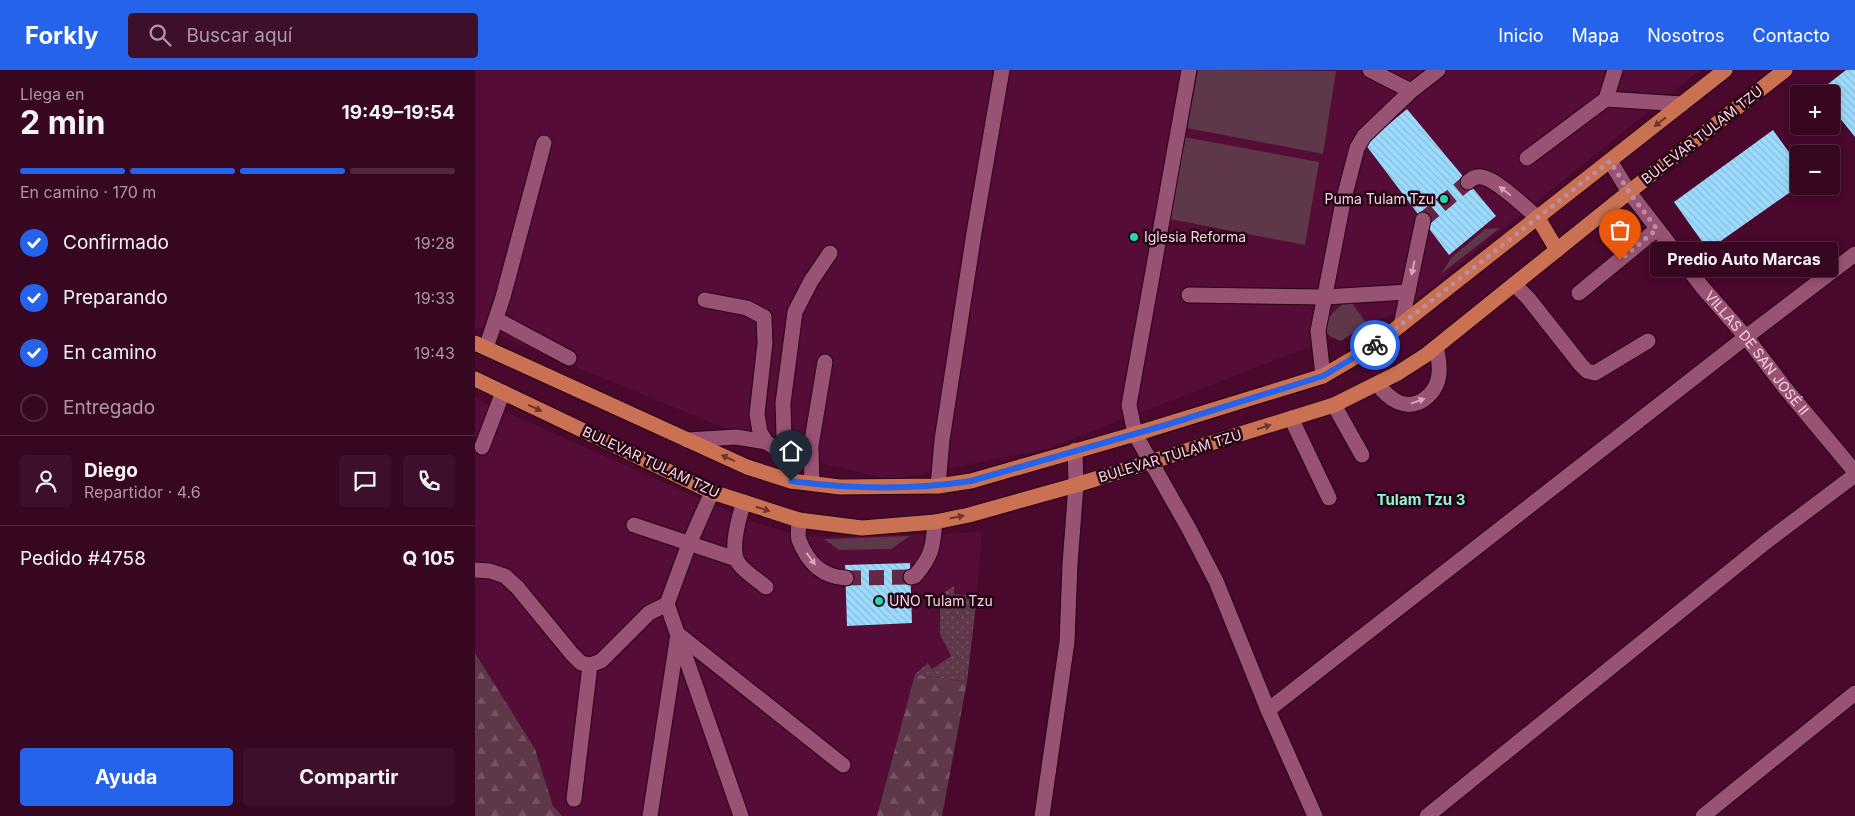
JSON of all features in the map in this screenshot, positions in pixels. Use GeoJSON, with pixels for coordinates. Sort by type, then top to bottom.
{"type":"FeatureCollection","features":[{"type":"Feature","properties":{"kind":"main road"},"geometry":{"type":"LineString","coordinates":[[480,346],[747,467],[791,481],[839,487],[937,486],[971,481],[1135,434],[1323,376],[1374,346],[1725,70]]}},
{"type":"Feature","properties":{"kind":"main road","name":"BULEVAR TULAM TZU"},"geometry":{"type":"LineString","coordinates":[[475,379],[712,492],[799,520],[862,528],[935,522],[969,515],[1077,485],[1334,405],[1377,384],[1436,347],[1777,72]]}},
{"type":"Feature","properties":{"kind":"main road"},"geometry":{"type":"LineString","coordinates":[[1538,218],[1557,250]]}},
{"type":"Feature","properties":{"kind":"street"},"geometry":{"type":"LineString","coordinates":[[937,486],[942,440],[1002,70]]}},
{"type":"Feature","properties":{"kind":"street"},"geometry":{"type":"LineString","coordinates":[[1189,70],[1129,405],[1135,434],[1152,461],[1216,581],[1268,710],[1315,816]]}},
{"type":"Feature","properties":{"kind":"street"},"geometry":{"type":"LineString","coordinates":[[1370,70],[1411,91]]}},
{"type":"Feature","properties":{"kind":"street"},"geometry":{"type":"LineString","coordinates":[[1323,376],[1318,331],[1343,202],[1359,142],[1411,91],[1438,70]]}},
{"type":"Feature","properties":{"kind":"street"},"geometry":{"type":"LineString","coordinates":[[1527,158],[1606,99],[1615,70]]}},
{"type":"Feature","properties":{"kind":"street"},"geometry":{"type":"LineString","coordinates":[[1606,99],[1682,104]]}},
{"type":"Feature","properties":{"kind":"street"},"geometry":{"type":"LineString","coordinates":[[480,346],[496,319],[543,143]]}},
{"type":"Feature","properties":{"kind":"street","name":"VILLAS DE SAN JOSÉ II"},"geometry":{"type":"LineString","coordinates":[[1610,161],[1629,192],[1703,288],[1746,337],[1855,473]]}},
{"type":"Feature","properties":{"kind":"street"},"geometry":{"type":"LineString","coordinates":[[1468,182],[1473,177],[1481,176],[1489,179],[1538,218]]}},
{"type":"Feature","properties":{"kind":"street"},"geometry":{"type":"LineString","coordinates":[[1401,325],[1423,220]]}},
{"type":"Feature","properties":{"kind":"street"},"geometry":{"type":"LineString","coordinates":[[1579,293],[1657,229]]}},
{"type":"Feature","properties":{"kind":"street"},"geometry":{"type":"LineString","coordinates":[[791,481],[785,437],[783,402],[795,312],[811,281],[830,253]]}},
{"type":"Feature","properties":{"kind":"street"},"geometry":{"type":"LineString","coordinates":[[1268,710],[1855,254]]}},
{"type":"Feature","properties":{"kind":"street"},"geometry":{"type":"LineString","coordinates":[[1514,284],[1528,298],[1587,371],[1595,373],[1648,342]]}},
{"type":"Feature","properties":{"kind":"street"},"geometry":{"type":"LineString","coordinates":[[1189,295],[1325,297],[1408,292]]}},
{"type":"Feature","properties":{"kind":"street"},"geometry":{"type":"LineString","coordinates":[[705,300],[747,308],[764,317],[765,343],[757,414],[761,432],[766,442]]}},
{"type":"Feature","properties":{"kind":"street"},"geometry":{"type":"LineString","coordinates":[[496,319],[569,358]]}},
{"type":"Feature","properties":{"kind":"street"},"geometry":{"type":"LineString","coordinates":[[1377,384],[1389,397],[1400,403],[1412,404],[1421,402],[1434,391],[1439,374],[1436,347]]}},
{"type":"Feature","properties":{"kind":"street"},"geometry":{"type":"LineString","coordinates":[[812,483],[811,446],[825,362]]}},
{"type":"Feature","properties":{"kind":"street"},"geometry":{"type":"LineString","coordinates":[[482,447],[503,392]]}},
{"type":"Feature","properties":{"kind":"street"},"geometry":{"type":"LineString","coordinates":[[1334,405],[1362,455]]}},
{"type":"Feature","properties":{"kind":"street"},"geometry":{"type":"LineString","coordinates":[[1291,418],[1329,498]]}},
{"type":"Feature","properties":{"kind":"street"},"geometry":{"type":"LineString","coordinates":[[687,440],[736,437],[766,442],[788,456]]}},
{"type":"Feature","properties":{"kind":"street"},"geometry":{"type":"LineString","coordinates":[[1042,816],[1067,642],[1070,564],[1077,485],[1075,450]]}},
{"type":"Feature","properties":{"kind":"street"},"geometry":{"type":"LineString","coordinates":[[1427,816],[1855,473]]}},
{"type":"Feature","properties":{"kind":"street"},"geometry":{"type":"LineString","coordinates":[[712,492],[689,544],[667,604],[741,816]]}},
{"type":"Feature","properties":{"kind":"street"},"geometry":{"type":"LineString","coordinates":[[743,502],[737,524],[736,560],[740,566],[767,587]]}},
{"type":"Feature","properties":{"kind":"street"},"geometry":{"type":"LineString","coordinates":[[799,520],[799,539],[809,557],[821,572],[833,578],[846,578]]}},
{"type":"Feature","properties":{"kind":"street"},"geometry":{"type":"LineString","coordinates":[[911,576],[915,576],[926,563],[934,544],[935,522]]}},
{"type":"Feature","properties":{"kind":"street"},"geometry":{"type":"LineString","coordinates":[[634,525],[736,560]]}},
{"type":"Feature","properties":{"kind":"street"},"geometry":{"type":"LineString","coordinates":[[475,570],[490,571],[505,576],[517,587],[572,654],[581,663],[590,665],[601,661],[649,613],[667,604]]}},
{"type":"Feature","properties":{"kind":"street"},"geometry":{"type":"LineString","coordinates":[[677,634],[843,765]]}},
{"type":"Feature","properties":{"kind":"street"},"geometry":{"type":"LineString","coordinates":[[650,816],[677,634]]}},
{"type":"Feature","properties":{"kind":"street"},"geometry":{"type":"LineString","coordinates":[[574,799],[590,665]]}},
{"type":"Feature","properties":{"kind":"street"},"geometry":{"type":"LineString","coordinates":[[1703,816],[1855,694]]}},
{"type":"Feature","properties":{"kind":"shaded area"},"geometry":{"type":"Polygon","coordinates":[[[475,70],[1700,70],[1402,311],[1047,449],[892,480],[795,457],[475,326],[475,70]]]}},
{"type":"Feature","properties":{"kind":"shaded area"},"geometry":{"type":"Polygon","coordinates":[[[475,398],[750,521],[806,537],[945,534],[982,531],[977,596],[954,594],[954,587],[940,634],[951,656],[932,669],[928,664],[915,674],[877,816],[562,816],[553,806],[535,749],[475,653],[475,398]]]}},
{"type":"Feature","properties":{"kind":"green space"},"geometry":{"type":"Polygon","coordinates":[[[1198,70],[1336,71],[1323,154],[1187,128],[1198,70]]]}},
{"type":"Feature","properties":{"kind":"green space"},"geometry":{"type":"Polygon","coordinates":[[[1184,137],[1319,162],[1305,245],[1170,219],[1184,137]]]}},
{"type":"Feature","properties":{"kind":"green space"},"geometry":{"type":"Polygon","coordinates":[[[1500,228],[1441,274],[1451,258],[1485,229],[1500,228]]]}},
{"type":"Feature","properties":{"kind":"green space"},"geometry":{"type":"Polygon","coordinates":[[[1349,299],[1367,324],[1341,341],[1331,337],[1326,331],[1325,326],[1331,315],[1349,299]]]}},
{"type":"Feature","properties":{"kind":"green space"},"geometry":{"type":"Polygon","coordinates":[[[910,536],[891,549],[839,550],[824,539],[910,536]]]}},
{"type":"Feature","properties":{"kind":"green space","name":"UNO Tulam Tzu"},"geometry":{"type":"Polygon","coordinates":[[[954,586],[954,594],[977,596],[967,682],[915,674],[928,663],[932,669],[951,656],[940,634],[940,595],[954,586]]]}},
{"type":"Feature","properties":{"kind":"green space"},"geometry":{"type":"Polygon","coordinates":[[[475,653],[535,749],[553,806],[562,816],[475,816],[475,653]]]}},
{"type":"Feature","properties":{"kind":"green space"},"geometry":{"type":"Polygon","coordinates":[[[915,674],[967,682],[942,816],[877,816],[915,674]]]}},
{"type":"Feature","properties":{"kind":"building"},"geometry":{"type":"Polygon","coordinates":[[[1846,70],[1855,70],[1855,137],[1840,118],[1840,85],[1827,85],[1846,70]]]}},
{"type":"Feature","properties":{"kind":"building","name":"Puma Tulam Tzu"},"geometry":{"type":"Polygon","coordinates":[[[1407,109],[1496,216],[1449,255],[1365,144],[1407,109]]]}},
{"type":"Feature","properties":{"kind":"building"},"geometry":{"type":"Polygon","coordinates":[[[1773,130],[1790,154],[1790,192],[1708,250],[1674,202],[1773,130]]]}},
{"type":"Feature","properties":{"kind":"building","name":"UNO Tulam Tzu"},"geometry":{"type":"Polygon","coordinates":[[[910,563],[912,623],[847,626],[845,565],[910,563]]]}},
{"type":"Feature","properties":{"kind":"tunnel"},"geometry":{"type":"LineString","coordinates":[[1423,220],[1468,182]]}},
{"type":"Feature","properties":{"kind":"tunnel"},"geometry":{"type":"LineString","coordinates":[[846,578],[911,577]]}},
{"type":"Feature","properties":{"kind":"way so far"},"geometry":{"type":"LineString","coordinates":[[1375,345],[1610,161],[1629,192],[1657,229],[1620,260]]}},
{"type":"Feature","properties":{"kind":"place","name":"Puma Tulam Tzu"},"geometry":{"type":"Point","coordinates":[1444,199]}},
{"type":"Feature","properties":{"kind":"place","name":"Iglesia Reforma"},"geometry":{"type":"Point","coordinates":[1134,237]}},
{"type":"Feature","properties":{"kind":"place","name":"Predio Auto Marcas"},"geometry":{"type":"Point","coordinates":[1620,260]}},
{"type":"Feature","properties":{"kind":"place","name":"UNO Tulam Tzu"},"geometry":{"type":"Point","coordinates":[879,601]}},
{"type":"Feature","properties":{"kind":"district","name":"Tulam Tzu 3"},"geometry":{"type":"Point","coordinates":[1421,500]}},
{"type":"Feature","properties":{"kind":"route"},"geometry":{"type":"LineString","coordinates":[[791,481],[839,487],[937,486],[971,481],[1169,424],[1323,376],[1375,345]]}}]}
